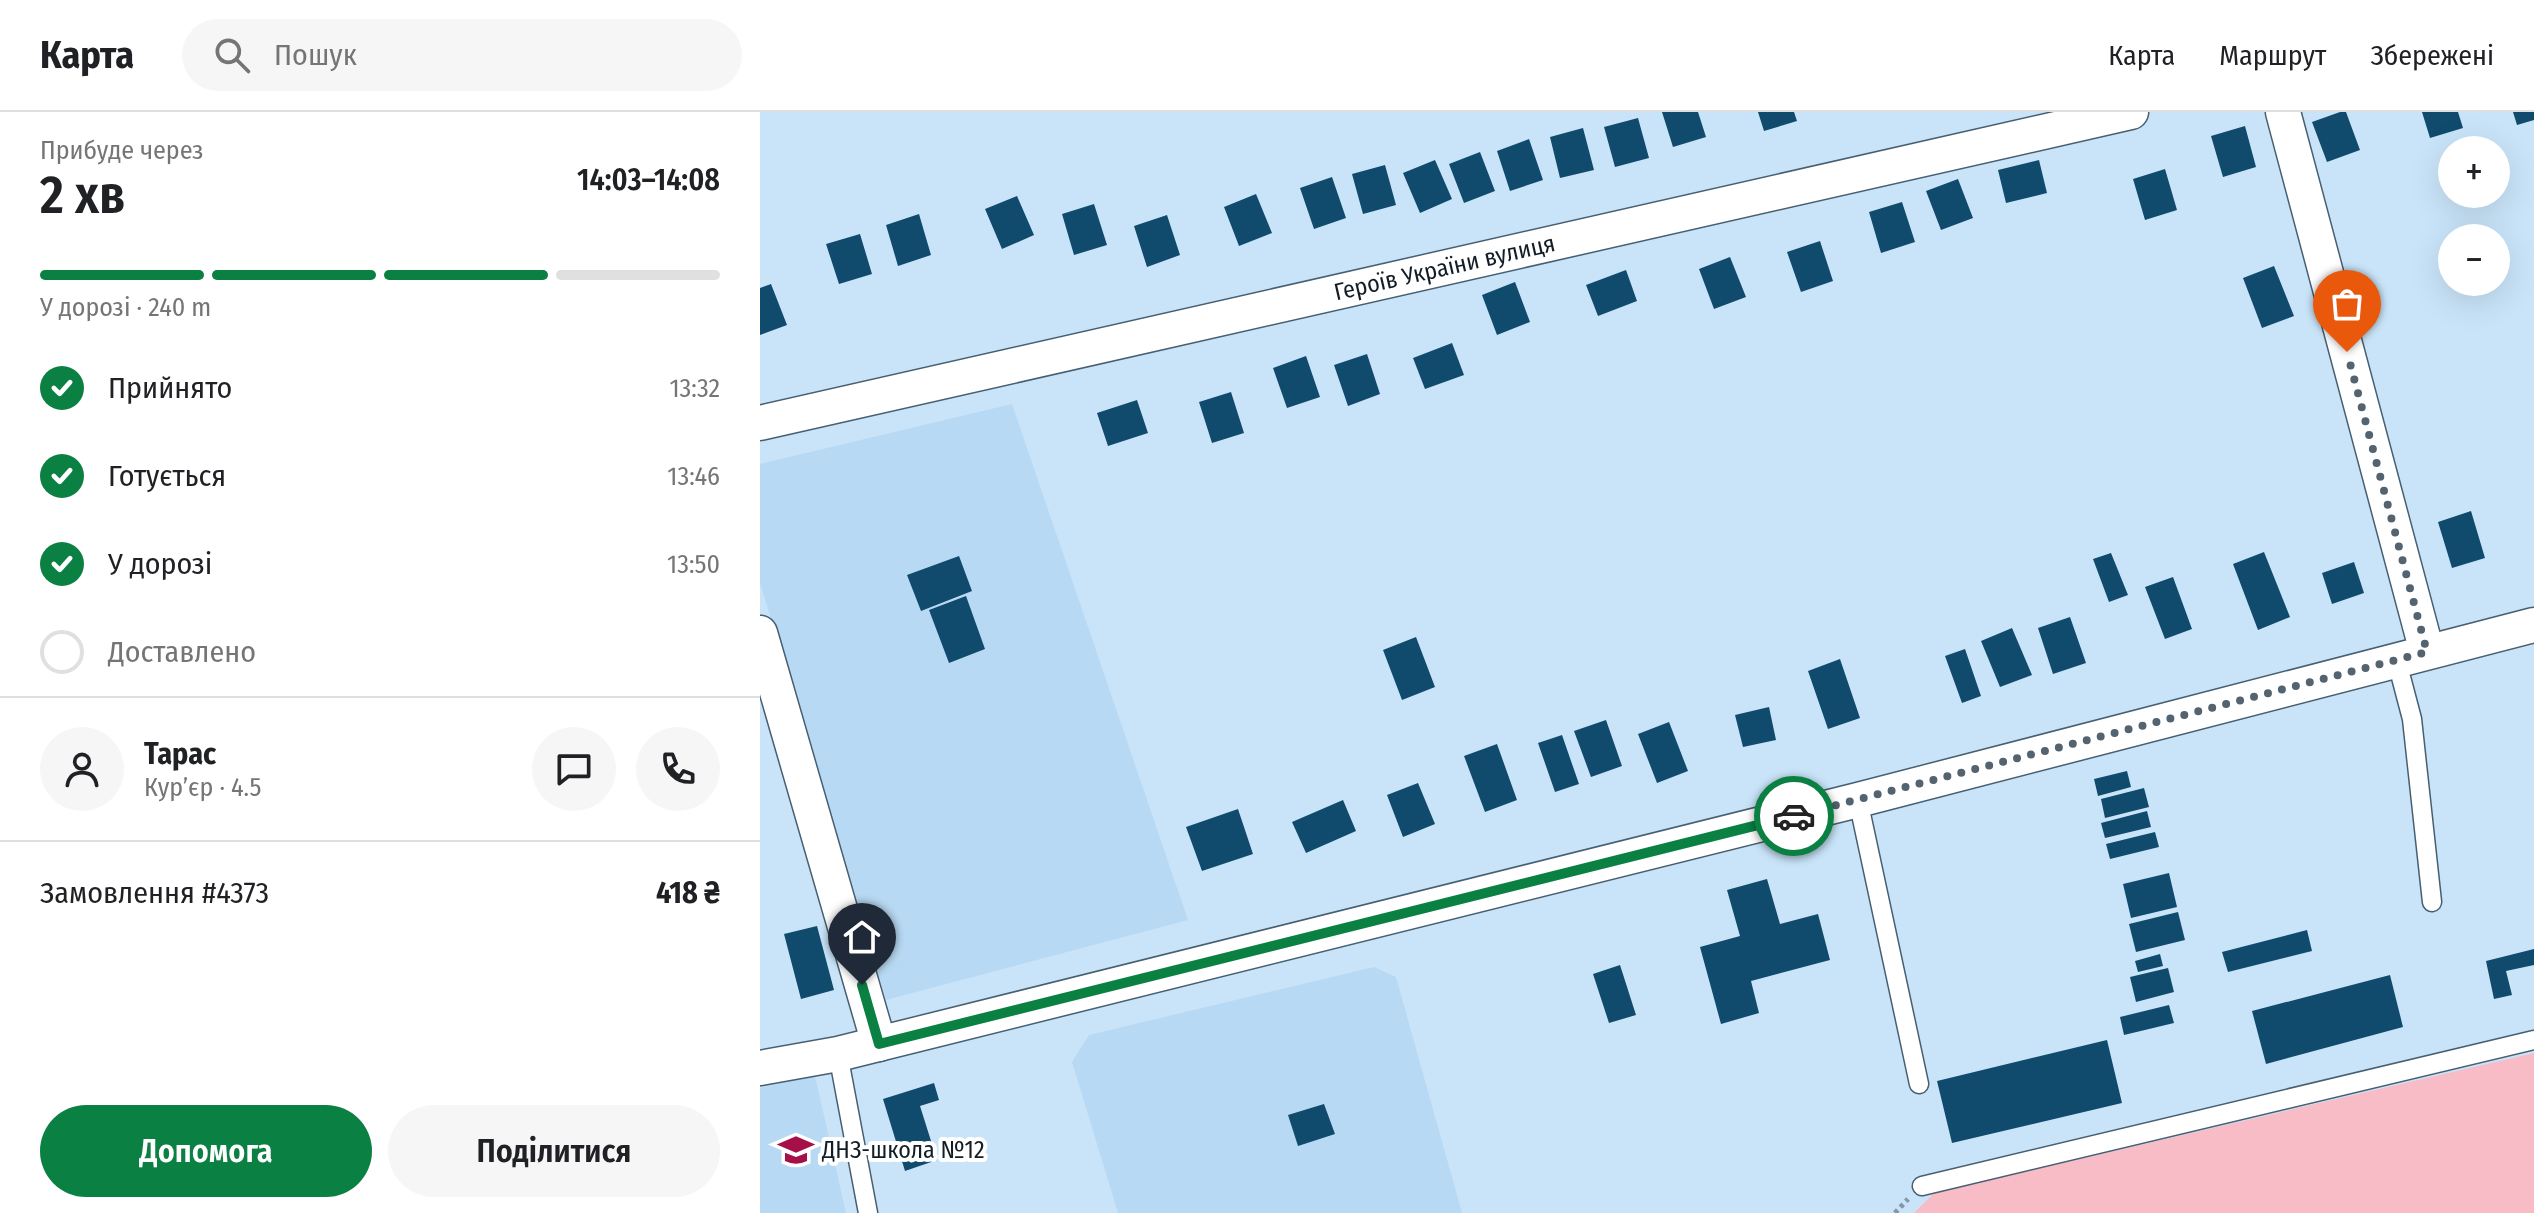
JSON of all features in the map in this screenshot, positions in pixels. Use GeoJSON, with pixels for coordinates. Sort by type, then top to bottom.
{"type":"FeatureCollection","features":[{"type":"Feature","properties":{"kind":"street","name":"Героїв України вулиця"},"geometry":{"type":"LineString","coordinates":[[760,423],[2131,112]]}},
{"type":"Feature","properties":{"kind":"street"},"geometry":{"type":"LineString","coordinates":[[2283,112],[2412,657]]}},
{"type":"Feature","properties":{"kind":"street"},"geometry":{"type":"LineString","coordinates":[[760,1068],[879,1044],[1858,800],[2534,625]]}},
{"type":"Feature","properties":{"kind":"street"},"geometry":{"type":"LineString","coordinates":[[760,633],[879,1044]]}},
{"type":"Feature","properties":{"kind":"lane"},"geometry":{"type":"LineString","coordinates":[[2412,657],[2412,719],[2432,902]]}},
{"type":"Feature","properties":{"kind":"lane"},"geometry":{"type":"LineString","coordinates":[[1858,800],[1919,1084]]}},
{"type":"Feature","properties":{"kind":"lane"},"geometry":{"type":"LineString","coordinates":[[1922,1186],[2534,1040]]}},
{"type":"Feature","properties":{"kind":"lane"},"geometry":{"type":"LineString","coordinates":[[838,1054],[868,1213]]}},
{"type":"Feature","properties":{"kind":"shaded area"},"geometry":{"type":"Polygon","coordinates":[[[1012,404],[1188,920],[886,1000],[760,583],[760,464],[1012,404]]]}},
{"type":"Feature","properties":{"kind":"shaded area"},"geometry":{"type":"Polygon","coordinates":[[[1374,967],[1396,977],[1462,1213],[1118,1213],[1072,1062],[1089,1035],[1374,967]]]}},
{"type":"Feature","properties":{"kind":"shaded area"},"geometry":{"type":"Polygon","coordinates":[[[2534,1053],[2534,1213],[1914,1213],[1934,1193],[2534,1053]]]}},
{"type":"Feature","properties":{"kind":"shaded area","name":"ДНЗ-школа №12"},"geometry":{"type":"Polygon","coordinates":[[[815,1076],[846,1213],[760,1213],[760,1088],[815,1076]]]}},
{"type":"Feature","properties":{"kind":"building"},"geometry":{"type":"Polygon","coordinates":[[[1662,112],[1698,112],[1706,137],[1673,147],[1662,112]]]}},
{"type":"Feature","properties":{"kind":"building"},"geometry":{"type":"Polygon","coordinates":[[[1758,112],[1794,112],[1797,121],[1764,131],[1758,112]]]}},
{"type":"Feature","properties":{"kind":"building"},"geometry":{"type":"Polygon","coordinates":[[[2346,112],[2360,150],[2327,162],[2312,122],[2346,112]]]}},
{"type":"Feature","properties":{"kind":"building"},"geometry":{"type":"Polygon","coordinates":[[[2422,112],[2458,112],[2463,128],[2430,138],[2422,112]]]}},
{"type":"Feature","properties":{"kind":"building"},"geometry":{"type":"Polygon","coordinates":[[[2513,112],[2534,112],[2534,120],[2517,125],[2513,112]]]}},
{"type":"Feature","properties":{"kind":"building"},"geometry":{"type":"Polygon","coordinates":[[[1638,118],[1649,158],[1615,167],[1604,127],[1638,118]]]}},
{"type":"Feature","properties":{"kind":"building"},"geometry":{"type":"Polygon","coordinates":[[[2245,126],[2256,167],[2223,177],[2211,136],[2245,126]]]}},
{"type":"Feature","properties":{"kind":"building"},"geometry":{"type":"Polygon","coordinates":[[[1583,128],[1594,170],[1560,178],[1550,137],[1583,128]]]}},
{"type":"Feature","properties":{"kind":"building"},"geometry":{"type":"Polygon","coordinates":[[[1529,139],[1543,180],[1510,191],[1497,151],[1529,139]]]}},
{"type":"Feature","properties":{"kind":"building"},"geometry":{"type":"Polygon","coordinates":[[[1480,152],[1495,191],[1464,203],[1449,164],[1480,152]]]}},
{"type":"Feature","properties":{"kind":"building"},"geometry":{"type":"Polygon","coordinates":[[[1435,160],[1452,199],[1420,213],[1403,173],[1435,160]]]}},
{"type":"Feature","properties":{"kind":"building"},"geometry":{"type":"Polygon","coordinates":[[[2039,160],[2047,193],[2006,203],[1998,170],[2039,160]]]}},
{"type":"Feature","properties":{"kind":"building"},"geometry":{"type":"Polygon","coordinates":[[[1385,165],[1396,205],[1363,214],[1352,174],[1385,165]]]}},
{"type":"Feature","properties":{"kind":"building"},"geometry":{"type":"Polygon","coordinates":[[[2165,169],[2177,210],[2145,220],[2133,179],[2165,169]]]}},
{"type":"Feature","properties":{"kind":"building"},"geometry":{"type":"Polygon","coordinates":[[[1332,177],[1346,218],[1314,229],[1300,188],[1332,177]]]}},
{"type":"Feature","properties":{"kind":"building"},"geometry":{"type":"Polygon","coordinates":[[[1958,179],[1973,218],[1941,230],[1926,191],[1958,179]]]}},
{"type":"Feature","properties":{"kind":"building"},"geometry":{"type":"Polygon","coordinates":[[[1256,194],[1272,233],[1239,246],[1224,207],[1256,194]]]}},
{"type":"Feature","properties":{"kind":"building"},"geometry":{"type":"Polygon","coordinates":[[[1017,196],[1034,235],[1002,249],[985,209],[1017,196]]]}},
{"type":"Feature","properties":{"kind":"building"},"geometry":{"type":"Polygon","coordinates":[[[1902,202],[1915,242],[1881,253],[1869,212],[1902,202]]]}},
{"type":"Feature","properties":{"kind":"building"},"geometry":{"type":"Polygon","coordinates":[[[1094,204],[1107,245],[1074,255],[1062,214],[1094,204]]]}},
{"type":"Feature","properties":{"kind":"building"},"geometry":{"type":"Polygon","coordinates":[[[919,214],[931,255],[898,266],[886,225],[919,214]]]}},
{"type":"Feature","properties":{"kind":"building"},"geometry":{"type":"Polygon","coordinates":[[[1167,215],[1180,255],[1147,267],[1134,226],[1167,215]]]}},
{"type":"Feature","properties":{"kind":"building"},"geometry":{"type":"Polygon","coordinates":[[[860,234],[872,274],[839,284],[826,244],[860,234]]]}},
{"type":"Feature","properties":{"kind":"building"},"geometry":{"type":"Polygon","coordinates":[[[1820,241],[1833,281],[1801,292],[1787,252],[1820,241]]]}},
{"type":"Feature","properties":{"kind":"building"},"geometry":{"type":"Polygon","coordinates":[[[1730,257],[1746,297],[1714,309],[1699,269],[1730,257]]]}},
{"type":"Feature","properties":{"kind":"building"},"geometry":{"type":"Polygon","coordinates":[[[2274,266],[2294,316],[2262,328],[2243,278],[2274,266]]]}},
{"type":"Feature","properties":{"kind":"building"},"geometry":{"type":"Polygon","coordinates":[[[1626,270],[1637,301],[1598,316],[1586,285],[1626,270]]]}},
{"type":"Feature","properties":{"kind":"building"},"geometry":{"type":"Polygon","coordinates":[[[1515,282],[1530,322],[1497,335],[1482,295],[1515,282]]]}},
{"type":"Feature","properties":{"kind":"building"},"geometry":{"type":"Polygon","coordinates":[[[771,284],[787,325],[760,335],[760,288],[771,284]]]}},
{"type":"Feature","properties":{"kind":"building"},"geometry":{"type":"Polygon","coordinates":[[[1452,343],[1464,375],[1425,389],[1413,358],[1452,343]]]}},
{"type":"Feature","properties":{"kind":"building"},"geometry":{"type":"Polygon","coordinates":[[[1367,354],[1380,394],[1348,406],[1334,365],[1367,354]]]}},
{"type":"Feature","properties":{"kind":"building"},"geometry":{"type":"Polygon","coordinates":[[[1306,356],[1320,397],[1287,408],[1273,368],[1306,356]]]}},
{"type":"Feature","properties":{"kind":"building"},"geometry":{"type":"Polygon","coordinates":[[[1231,392],[1244,433],[1212,443],[1199,402],[1231,392]]]}},
{"type":"Feature","properties":{"kind":"building"},"geometry":{"type":"Polygon","coordinates":[[[1137,400],[1148,433],[1108,446],[1097,413],[1137,400]]]}},
{"type":"Feature","properties":{"kind":"building"},"geometry":{"type":"Polygon","coordinates":[[[2471,511],[2485,558],[2452,568],[2438,522],[2471,511]]]}},
{"type":"Feature","properties":{"kind":"building"},"geometry":{"type":"Polygon","coordinates":[[[2264,552],[2290,617],[2258,630],[2233,564],[2264,552]]]}},
{"type":"Feature","properties":{"kind":"building"},"geometry":{"type":"Polygon","coordinates":[[[2111,553],[2128,595],[2109,602],[2093,559],[2111,553]]]}},
{"type":"Feature","properties":{"kind":"building"},"geometry":{"type":"Polygon","coordinates":[[[959,556],[972,591],[921,611],[907,575],[959,556]]]}},
{"type":"Feature","properties":{"kind":"building"},"geometry":{"type":"Polygon","coordinates":[[[2354,562],[2364,593],[2332,604],[2322,573],[2354,562]]]}},
{"type":"Feature","properties":{"kind":"building"},"geometry":{"type":"Polygon","coordinates":[[[2173,577],[2192,629],[2165,639],[2145,587],[2173,577]]]}},
{"type":"Feature","properties":{"kind":"building"},"geometry":{"type":"Polygon","coordinates":[[[966,596],[985,649],[949,663],[929,610],[966,596]]]}},
{"type":"Feature","properties":{"kind":"building"},"geometry":{"type":"Polygon","coordinates":[[[2070,617],[2086,663],[2053,674],[2038,628],[2070,617]]]}},
{"type":"Feature","properties":{"kind":"building"},"geometry":{"type":"Polygon","coordinates":[[[2012,628],[2032,675],[2000,687],[1981,641],[2012,628]]]}},
{"type":"Feature","properties":{"kind":"building"},"geometry":{"type":"Polygon","coordinates":[[[1416,637],[1435,687],[1402,700],[1383,650],[1416,637]]]}},
{"type":"Feature","properties":{"kind":"building"},"geometry":{"type":"Polygon","coordinates":[[[1965,649],[1981,696],[1962,703],[1945,656],[1965,649]]]}},
{"type":"Feature","properties":{"kind":"building"},"geometry":{"type":"Polygon","coordinates":[[[1840,659],[1860,718],[1828,729],[1808,671],[1840,659]]]}},
{"type":"Feature","properties":{"kind":"building"},"geometry":{"type":"Polygon","coordinates":[[[1769,707],[1776,740],[1743,747],[1735,715],[1769,707]]]}},
{"type":"Feature","properties":{"kind":"building"},"geometry":{"type":"Polygon","coordinates":[[[1606,720],[1622,766],[1591,777],[1574,731],[1606,720]]]}},
{"type":"Feature","properties":{"kind":"building"},"geometry":{"type":"Polygon","coordinates":[[[1669,722],[1688,771],[1657,783],[1638,734],[1669,722]]]}},
{"type":"Feature","properties":{"kind":"building"},"geometry":{"type":"Polygon","coordinates":[[[1562,735],[1579,784],[1555,792],[1538,743],[1562,735]]]}},
{"type":"Feature","properties":{"kind":"building"},"geometry":{"type":"Polygon","coordinates":[[[1497,744],[1517,800],[1485,812],[1464,756],[1497,744]]]}},
{"type":"Feature","properties":{"kind":"building"},"geometry":{"type":"Polygon","coordinates":[[[2127,771],[2131,787],[2098,796],[2094,779],[2127,771]]]}},
{"type":"Feature","properties":{"kind":"building"},"geometry":{"type":"Polygon","coordinates":[[[1418,783],[1435,824],[1403,837],[1387,795],[1418,783]]]}},
{"type":"Feature","properties":{"kind":"building"},"geometry":{"type":"Polygon","coordinates":[[[2144,788],[2149,807],[2105,818],[2101,799],[2144,788]]]}},
{"type":"Feature","properties":{"kind":"building"},"geometry":{"type":"Polygon","coordinates":[[[1343,800],[1356,831],[1306,853],[1292,822],[1343,800]]]}},
{"type":"Feature","properties":{"kind":"building"},"geometry":{"type":"Polygon","coordinates":[[[1238,809],[1253,854],[1202,871],[1186,827],[1238,809]]]}},
{"type":"Feature","properties":{"kind":"building"},"geometry":{"type":"Polygon","coordinates":[[[2147,811],[2151,827],[2105,838],[2101,823],[2147,811]]]}},
{"type":"Feature","properties":{"kind":"building"},"geometry":{"type":"Polygon","coordinates":[[[2155,832],[2159,847],[2110,859],[2106,844],[2155,832]]]}},
{"type":"Feature","properties":{"kind":"building"},"geometry":{"type":"Polygon","coordinates":[[[2169,873],[2177,907],[2131,918],[2123,884],[2169,873]]]}},
{"type":"Feature","properties":{"kind":"building"},"geometry":{"type":"Polygon","coordinates":[[[1767,879],[1780,924],[1818,914],[1830,960],[1751,981],[1759,1013],[1721,1024],[1700,947],[1740,936],[1727,890],[1767,879]]]}},
{"type":"Feature","properties":{"kind":"building"},"geometry":{"type":"Polygon","coordinates":[[[2178,912],[2185,940],[2136,952],[2129,924],[2178,912]]]}},
{"type":"Feature","properties":{"kind":"building"},"geometry":{"type":"Polygon","coordinates":[[[817,926],[834,990],[801,999],[784,934],[817,926]]]}},
{"type":"Feature","properties":{"kind":"building"},"geometry":{"type":"Polygon","coordinates":[[[2307,930],[2312,951],[2228,972],[2222,952],[2307,930]]]}},
{"type":"Feature","properties":{"kind":"building"},"geometry":{"type":"Polygon","coordinates":[[[2534,949],[2534,965],[2506,971],[2512,995],[2494,999],[2486,961],[2534,949]]]}},
{"type":"Feature","properties":{"kind":"building"},"geometry":{"type":"Polygon","coordinates":[[[2160,954],[2163,966],[2138,972],[2135,961],[2160,954]]]}},
{"type":"Feature","properties":{"kind":"building"},"geometry":{"type":"Polygon","coordinates":[[[1620,965],[1636,1015],[1609,1023],[1593,974],[1620,965]]]}},
{"type":"Feature","properties":{"kind":"building"},"geometry":{"type":"Polygon","coordinates":[[[2168,968],[2174,992],[2136,1002],[2130,977],[2168,968]]]}},
{"type":"Feature","properties":{"kind":"building"},"geometry":{"type":"Polygon","coordinates":[[[2390,975],[2403,1027],[2266,1064],[2252,1011],[2390,975]]]}},
{"type":"Feature","properties":{"kind":"building"},"geometry":{"type":"Polygon","coordinates":[[[2169,1005],[2174,1023],[2124,1035],[2120,1017],[2169,1005]]]}},
{"type":"Feature","properties":{"kind":"building"},"geometry":{"type":"Polygon","coordinates":[[[2107,1040],[2122,1103],[1952,1143],[1937,1081],[2107,1040]]]}},
{"type":"Feature","properties":{"kind":"building"},"geometry":{"type":"Polygon","coordinates":[[[934,1083],[939,1100],[920,1106],[937,1160],[905,1171],[883,1099],[934,1083]]]}},
{"type":"Feature","properties":{"kind":"building"},"geometry":{"type":"Polygon","coordinates":[[[1324,1104],[1335,1134],[1298,1146],[1288,1115],[1324,1104]]]}},
{"type":"Feature","properties":{"kind":"way so far"},"geometry":{"type":"LineString","coordinates":[[1794,816],[2427,652],[2347,352]]}},
{"type":"Feature","properties":{"kind":"place","name":"ДНЗ-школа №12"},"geometry":{"type":"Point","coordinates":[796,1150]}},
{"type":"Feature","properties":{"kind":"route"},"geometry":{"type":"LineString","coordinates":[[862,985],[879,1044],[1794,816]]}}]}
